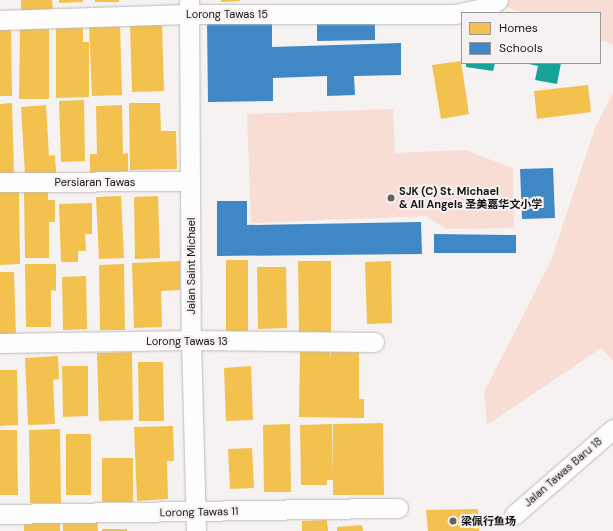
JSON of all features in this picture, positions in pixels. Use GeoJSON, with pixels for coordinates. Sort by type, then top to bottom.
{"type":"FeatureCollection","features":[{"type":"Feature","properties":{"kind":"street","name":"Lorong Tawas 15"},"geometry":{"type":"LineString","coordinates":[[464,12],[488,7],[498,0]]}},
{"type":"Feature","properties":{"kind":"street","name":"Lorong Tawas 15"},"geometry":{"type":"LineString","coordinates":[[0,20],[188,7],[455,14],[461,13]]}},
{"type":"Feature","properties":{"kind":"street","name":"Jalan Saint Michael"},"geometry":{"type":"LineString","coordinates":[[188,7],[191,340],[195,522]]}},
{"type":"Feature","properties":{"kind":"street","name":"Persiaran Tawas"},"geometry":{"type":"LineString","coordinates":[[0,182],[190,181]]}},
{"type":"Feature","properties":{"kind":"street","name":"Lorong Tawas 13"},"geometry":{"type":"LineString","coordinates":[[0,343],[191,340],[374,342]]}},
{"type":"Feature","properties":{"kind":"street","name":"Jalan Tawas Baru 18"},"geometry":{"type":"LineString","coordinates":[[514,515],[613,429]]}},
{"type":"Feature","properties":{"kind":"street","name":"Lorong Tawas 11"},"geometry":{"type":"LineString","coordinates":[[0,514],[195,522],[398,508]]}},
{"type":"Feature","properties":{"kind":"shaded area"},"geometry":{"type":"Polygon","coordinates":[[[505,0],[613,0],[613,45],[601,40],[601,12],[521,12],[500,5],[505,0]]]}},
{"type":"Feature","properties":{"kind":"shaded area"},"geometry":{"type":"Polygon","coordinates":[[[613,93],[613,361],[601,348],[487,425],[484,392],[551,261],[595,128],[613,93]]]}},
{"type":"Feature","properties":{"kind":"shaded area"},"geometry":{"type":"Polygon","coordinates":[[[393,109],[395,153],[465,150],[513,168],[514,228],[446,229],[426,216],[251,223],[247,114],[393,109]]]}},
{"type":"Feature","properties":{"kind":"building: Homes"},"geometry":{"type":"Polygon","coordinates":[[[21,0],[52,0],[53,10],[21,11],[21,0]]]}},
{"type":"Feature","properties":{"kind":"building: Homes"},"geometry":{"type":"Polygon","coordinates":[[[59,0],[83,0],[83,2],[59,3],[59,0]]]}},
{"type":"Feature","properties":{"kind":"building: Homes"},"geometry":{"type":"Polygon","coordinates":[[[95,0],[119,0],[119,2],[95,2],[95,0]]]}},
{"type":"Feature","properties":{"kind":"building: Homes"},"geometry":{"type":"Polygon","coordinates":[[[221,0],[240,0],[240,1],[221,2],[221,0]]]}},
{"type":"Feature","properties":{"kind":"building: Homes"},"geometry":{"type":"Polygon","coordinates":[[[162,23],[164,91],[132,92],[130,24],[162,23]]]}},
{"type":"Feature","properties":{"kind":"building: Homes"},"geometry":{"type":"Polygon","coordinates":[[[120,24],[122,95],[92,96],[89,25],[120,24]]]}},
{"type":"Feature","properties":{"kind":"building: Homes"},"geometry":{"type":"Polygon","coordinates":[[[83,26],[83,42],[89,42],[89,97],[56,98],[56,27],[83,26]]]}},
{"type":"Feature","properties":{"kind":"building: Homes"},"geometry":{"type":"Polygon","coordinates":[[[0,27],[11,27],[12,96],[0,96],[0,27]]]}},
{"type":"Feature","properties":{"kind":"building: Homes"},"geometry":{"type":"Polygon","coordinates":[[[20,27],[49,27],[49,99],[19,99],[20,27]]]}},
{"type":"Feature","properties":{"kind":"building: Homes"},"geometry":{"type":"Polygon","coordinates":[[[461,61],[469,114],[441,119],[432,65],[461,61]]]}},
{"type":"Feature","properties":{"kind":"building: Homes"},"geometry":{"type":"Polygon","coordinates":[[[588,85],[591,112],[537,119],[534,91],[588,85]]]}},
{"type":"Feature","properties":{"kind":"building: Homes"},"geometry":{"type":"Polygon","coordinates":[[[84,100],[85,161],[61,162],[59,101],[84,100]]]}},
{"type":"Feature","properties":{"kind":"building: Homes"},"geometry":{"type":"Polygon","coordinates":[[[12,103],[14,174],[0,175],[0,104],[12,103]]]}},
{"type":"Feature","properties":{"kind":"building: Homes"},"geometry":{"type":"Polygon","coordinates":[[[129,103],[160,103],[161,131],[176,131],[177,169],[130,170],[129,103]]]}},
{"type":"Feature","properties":{"kind":"building: Homes"},"geometry":{"type":"Polygon","coordinates":[[[46,105],[49,156],[55,155],[56,173],[25,175],[21,107],[46,105]]]}},
{"type":"Feature","properties":{"kind":"building: Homes"},"geometry":{"type":"Polygon","coordinates":[[[122,105],[123,154],[128,153],[128,171],[90,173],[90,154],[97,154],[96,106],[122,105]]]}},
{"type":"Feature","properties":{"kind":"building: Homes"},"geometry":{"type":"Polygon","coordinates":[[[0,192],[19,192],[20,264],[0,265],[0,192]]]}},
{"type":"Feature","properties":{"kind":"building: Homes"},"geometry":{"type":"Polygon","coordinates":[[[24,192],[48,192],[48,200],[55,200],[55,222],[49,222],[49,258],[25,258],[24,192]]]}},
{"type":"Feature","properties":{"kind":"building: Homes"},"geometry":{"type":"Polygon","coordinates":[[[121,196],[124,258],[99,259],[96,197],[121,196]]]}},
{"type":"Feature","properties":{"kind":"building: Homes"},"geometry":{"type":"Polygon","coordinates":[[[158,196],[160,258],[135,259],[134,197],[158,196]]]}},
{"type":"Feature","properties":{"kind":"building: Homes"},"geometry":{"type":"Polygon","coordinates":[[[92,203],[92,234],[85,234],[86,251],[78,251],[78,262],[61,262],[59,204],[92,203]]]}},
{"type":"Feature","properties":{"kind":"building: Homes"},"geometry":{"type":"Polygon","coordinates":[[[226,260],[248,260],[248,334],[226,335],[226,260]]]}},
{"type":"Feature","properties":{"kind":"building: Homes"},"geometry":{"type":"Polygon","coordinates":[[[180,261],[180,290],[161,291],[162,327],[134,328],[132,263],[180,261]]]}},
{"type":"Feature","properties":{"kind":"building: Homes"},"geometry":{"type":"Polygon","coordinates":[[[298,261],[331,261],[331,335],[299,335],[298,261]]]}},
{"type":"Feature","properties":{"kind":"building: Homes"},"geometry":{"type":"Polygon","coordinates":[[[391,261],[392,323],[367,324],[365,262],[391,261]]]}},
{"type":"Feature","properties":{"kind":"building: Homes"},"geometry":{"type":"Polygon","coordinates":[[[25,264],[56,264],[56,291],[51,290],[51,327],[26,327],[25,264]]]}},
{"type":"Feature","properties":{"kind":"building: Homes"},"geometry":{"type":"Polygon","coordinates":[[[124,264],[125,330],[100,330],[99,265],[124,264]]]}},
{"type":"Feature","properties":{"kind":"building: Homes"},"geometry":{"type":"Polygon","coordinates":[[[257,267],[286,267],[287,328],[258,329],[257,267]]]}},
{"type":"Feature","properties":{"kind":"building: Homes"},"geometry":{"type":"Polygon","coordinates":[[[0,272],[14,272],[16,338],[0,339],[0,272]]]}},
{"type":"Feature","properties":{"kind":"building: Homes"},"geometry":{"type":"Polygon","coordinates":[[[86,276],[87,329],[63,330],[62,277],[86,276]]]}},
{"type":"Feature","properties":{"kind":"building: Homes"},"geometry":{"type":"Polygon","coordinates":[[[300,350],[330,350],[331,360],[331,351],[359,351],[359,399],[364,399],[364,418],[299,417],[300,350]]]}},
{"type":"Feature","properties":{"kind":"building: Homes"},"geometry":{"type":"Polygon","coordinates":[[[132,352],[133,420],[99,421],[97,353],[132,352]]]}},
{"type":"Feature","properties":{"kind":"building: Homes"},"geometry":{"type":"Polygon","coordinates":[[[58,356],[59,379],[53,380],[55,424],[28,425],[25,358],[58,356]]]}},
{"type":"Feature","properties":{"kind":"building: Homes"},"geometry":{"type":"Polygon","coordinates":[[[138,362],[163,362],[164,421],[139,421],[138,362]]]}},
{"type":"Feature","properties":{"kind":"building: Homes"},"geometry":{"type":"Polygon","coordinates":[[[62,366],[88,366],[88,416],[63,417],[62,366]]]}},
{"type":"Feature","properties":{"kind":"building: Homes"},"geometry":{"type":"Polygon","coordinates":[[[251,366],[253,420],[226,421],[224,368],[251,366]]]}},
{"type":"Feature","properties":{"kind":"building: Homes"},"geometry":{"type":"Polygon","coordinates":[[[0,370],[17,370],[18,425],[0,426],[0,370]]]}},
{"type":"Feature","properties":{"kind":"building: Homes"},"geometry":{"type":"Polygon","coordinates":[[[383,423],[384,495],[333,495],[333,424],[383,423]]]}},
{"type":"Feature","properties":{"kind":"building: Homes"},"geometry":{"type":"Polygon","coordinates":[[[290,424],[291,492],[264,492],[263,425],[290,424]]]}},
{"type":"Feature","properties":{"kind":"building: Homes"},"geometry":{"type":"Polygon","coordinates":[[[332,424],[333,480],[327,480],[327,485],[301,485],[300,425],[332,424]]]}},
{"type":"Feature","properties":{"kind":"building: Homes"},"geometry":{"type":"Polygon","coordinates":[[[173,426],[174,461],[167,461],[168,499],[137,501],[134,427],[173,426]]]}},
{"type":"Feature","properties":{"kind":"building: Homes"},"geometry":{"type":"Polygon","coordinates":[[[60,429],[61,503],[30,503],[29,430],[60,429]]]}},
{"type":"Feature","properties":{"kind":"building: Homes"},"geometry":{"type":"Polygon","coordinates":[[[0,430],[17,430],[18,495],[0,495],[0,430]]]}},
{"type":"Feature","properties":{"kind":"building: Homes"},"geometry":{"type":"Polygon","coordinates":[[[66,434],[91,434],[91,495],[66,495],[66,434]]]}},
{"type":"Feature","properties":{"kind":"building: Homes"},"geometry":{"type":"Polygon","coordinates":[[[252,448],[254,488],[230,489],[228,449],[252,448]]]}},
{"type":"Feature","properties":{"kind":"building: Homes"},"geometry":{"type":"Polygon","coordinates":[[[102,458],[133,458],[133,502],[102,502],[102,458]]]}},
{"type":"Feature","properties":{"kind":"building: Homes","name":"梁佩行鱼场"},"geometry":{"type":"Polygon","coordinates":[[[478,509],[479,531],[428,531],[426,510],[478,509]]]}},
{"type":"Feature","properties":{"kind":"building: Homes"},"geometry":{"type":"Polygon","coordinates":[[[63,518],[97,518],[98,531],[63,531],[63,518]]]}},
{"type":"Feature","properties":{"kind":"building: Homes"},"geometry":{"type":"Polygon","coordinates":[[[24,519],[60,519],[60,531],[24,531],[24,519]]]}},
{"type":"Feature","properties":{"kind":"building: Homes"},"geometry":{"type":"Polygon","coordinates":[[[327,520],[328,531],[302,531],[302,521],[327,520]]]}},
{"type":"Feature","properties":{"kind":"building: Homes"},"geometry":{"type":"Polygon","coordinates":[[[362,525],[363,531],[337,531],[337,527],[362,525]]]}},
{"type":"Feature","properties":{"kind":"building: Homes"},"geometry":{"type":"Polygon","coordinates":[[[102,529],[127,529],[127,531],[102,531],[102,529]]]}},
{"type":"Feature","properties":{"kind":"building: Schools"},"geometry":{"type":"Polygon","coordinates":[[[272,20],[272,47],[401,43],[401,75],[354,76],[355,95],[327,96],[327,76],[273,78],[273,101],[208,102],[207,21],[272,20]]]}},
{"type":"Feature","properties":{"kind":"building: Schools"},"geometry":{"type":"Polygon","coordinates":[[[317,20],[375,20],[375,40],[317,41],[317,20]]]}},
{"type":"Feature","properties":{"kind":"building: Schools"},"geometry":{"type":"Polygon","coordinates":[[[553,168],[555,218],[522,219],[520,169],[553,168]]]}},
{"type":"Feature","properties":{"kind":"building: Schools"},"geometry":{"type":"Polygon","coordinates":[[[217,201],[247,201],[247,225],[421,222],[422,254],[217,256],[217,201]]]}},
{"type":"Feature","properties":{"kind":"building: Schools"},"geometry":{"type":"Polygon","coordinates":[[[434,234],[516,235],[516,253],[434,253],[434,234]]]}},
{"type":"Feature","properties":{"kind":"building: Public"},"geometry":{"type":"Polygon","coordinates":[[[466,64],[495,64],[493,71],[466,67],[466,64]]]}},
{"type":"Feature","properties":{"kind":"building: Public"},"geometry":{"type":"Polygon","coordinates":[[[529,64],[561,64],[557,84],[535,80],[538,66],[529,64]]]}},
{"type":"Feature","properties":{"kind":"place","name":"SJK (C) St. Michael & All Angels 圣美嘉华文小学"},"geometry":{"type":"Point","coordinates":[391,198]}},
{"type":"Feature","properties":{"kind":"place","name":"梁佩行鱼场"},"geometry":{"type":"Point","coordinates":[453,521]}}]}
